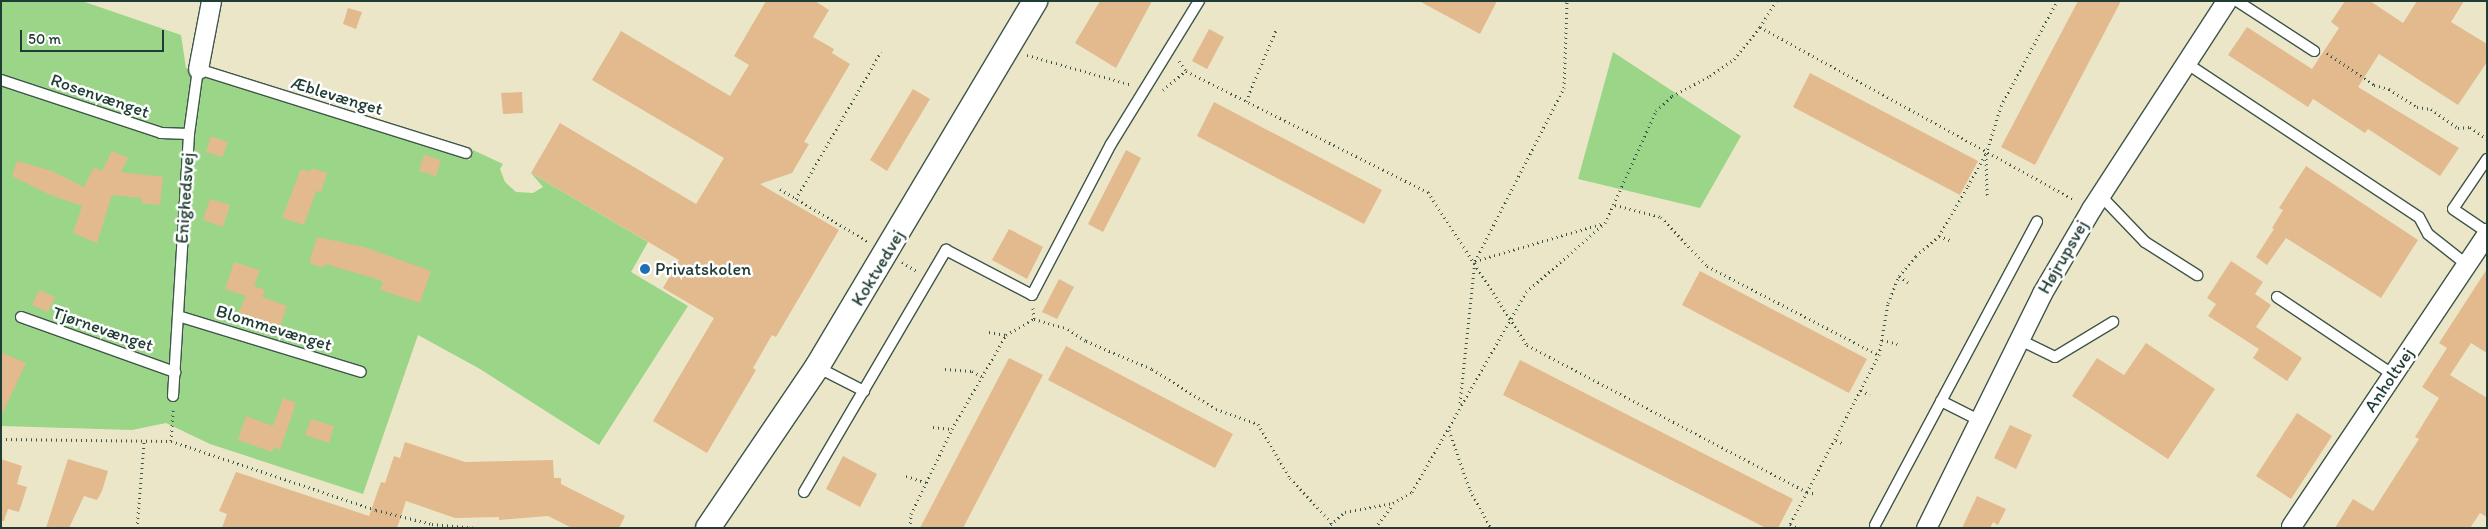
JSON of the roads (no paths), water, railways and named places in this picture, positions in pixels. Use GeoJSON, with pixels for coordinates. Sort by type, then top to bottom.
{"type":"FeatureCollection","features":[{"type":"Feature","properties":{"kind":"street","name":"Enighedsvej"},"geometry":{"type":"LineString","coordinates":[[198,69],[211,1]]}},
{"type":"Feature","properties":{"kind":"street","name":"Koktvedvej"},"geometry":{"type":"LineString","coordinates":[[708,528],[817,366],[887,254],[1036,1]]}},
{"type":"Feature","properties":{"kind":"street","name":"Højrupsvej"},"geometry":{"type":"LineString","coordinates":[[1926,528],[1977,419],[2018,339],[2096,202],[2226,1]]}},
{"type":"Feature","properties":{"kind":"street","name":"Anholtvej"},"geometry":{"type":"LineString","coordinates":[[2291,526],[2487,233]]}},
{"type":"Feature","properties":{"kind":"lane"},"geometry":{"type":"LineString","coordinates":[[804,492],[946,250],[1032,295],[1111,144],[1199,1]]}},
{"type":"Feature","properties":{"kind":"lane"},"geometry":{"type":"LineString","coordinates":[[2237,1],[2314,52]]}},
{"type":"Feature","properties":{"kind":"lane"},"geometry":{"type":"LineString","coordinates":[[2186,63],[2419,217],[2428,234],[2466,264]]}},
{"type":"Feature","properties":{"kind":"lane","name":"Enighedsvej"},"geometry":{"type":"LineString","coordinates":[[173,396],[189,134],[198,69]]}},
{"type":"Feature","properties":{"kind":"lane","name":"Æblevænget"},"geometry":{"type":"LineString","coordinates":[[198,69],[466,153]]}},
{"type":"Feature","properties":{"kind":"lane","name":"Rosenvænget"},"geometry":{"type":"LineString","coordinates":[[1,80],[161,134],[189,134]]}},
{"type":"Feature","properties":{"kind":"lane"},"geometry":{"type":"LineString","coordinates":[[2487,158],[2453,210],[2487,233]]}},
{"type":"Feature","properties":{"kind":"lane"},"geometry":{"type":"LineString","coordinates":[[2096,202],[2145,242],[2197,275]]}},
{"type":"Feature","properties":{"kind":"lane"},"geometry":{"type":"LineString","coordinates":[[1875,525],[2037,222]]}},
{"type":"Feature","properties":{"kind":"lane"},"geometry":{"type":"LineString","coordinates":[[2277,297],[2392,374]]}},
{"type":"Feature","properties":{"kind":"lane","name":"Blommevænget"},"geometry":{"type":"LineString","coordinates":[[178,316],[361,372]]}},
{"type":"Feature","properties":{"kind":"lane","name":"Tjørnevænget"},"geometry":{"type":"LineString","coordinates":[[21,318],[175,372]]}},
{"type":"Feature","properties":{"kind":"lane"},"geometry":{"type":"LineString","coordinates":[[2018,339],[2055,357],[2113,322]]}},
{"type":"Feature","properties":{"kind":"lane"},"geometry":{"type":"LineString","coordinates":[[817,366],[864,391]]}},
{"type":"Feature","properties":{"kind":"lane"},"geometry":{"type":"LineString","coordinates":[[1941,401],[1977,419]]}},
{"type":"Feature","properties":{"kind":"place","name":"Privatskolen"},"geometry":{"type":"Point","coordinates":[645,269]}}]}
